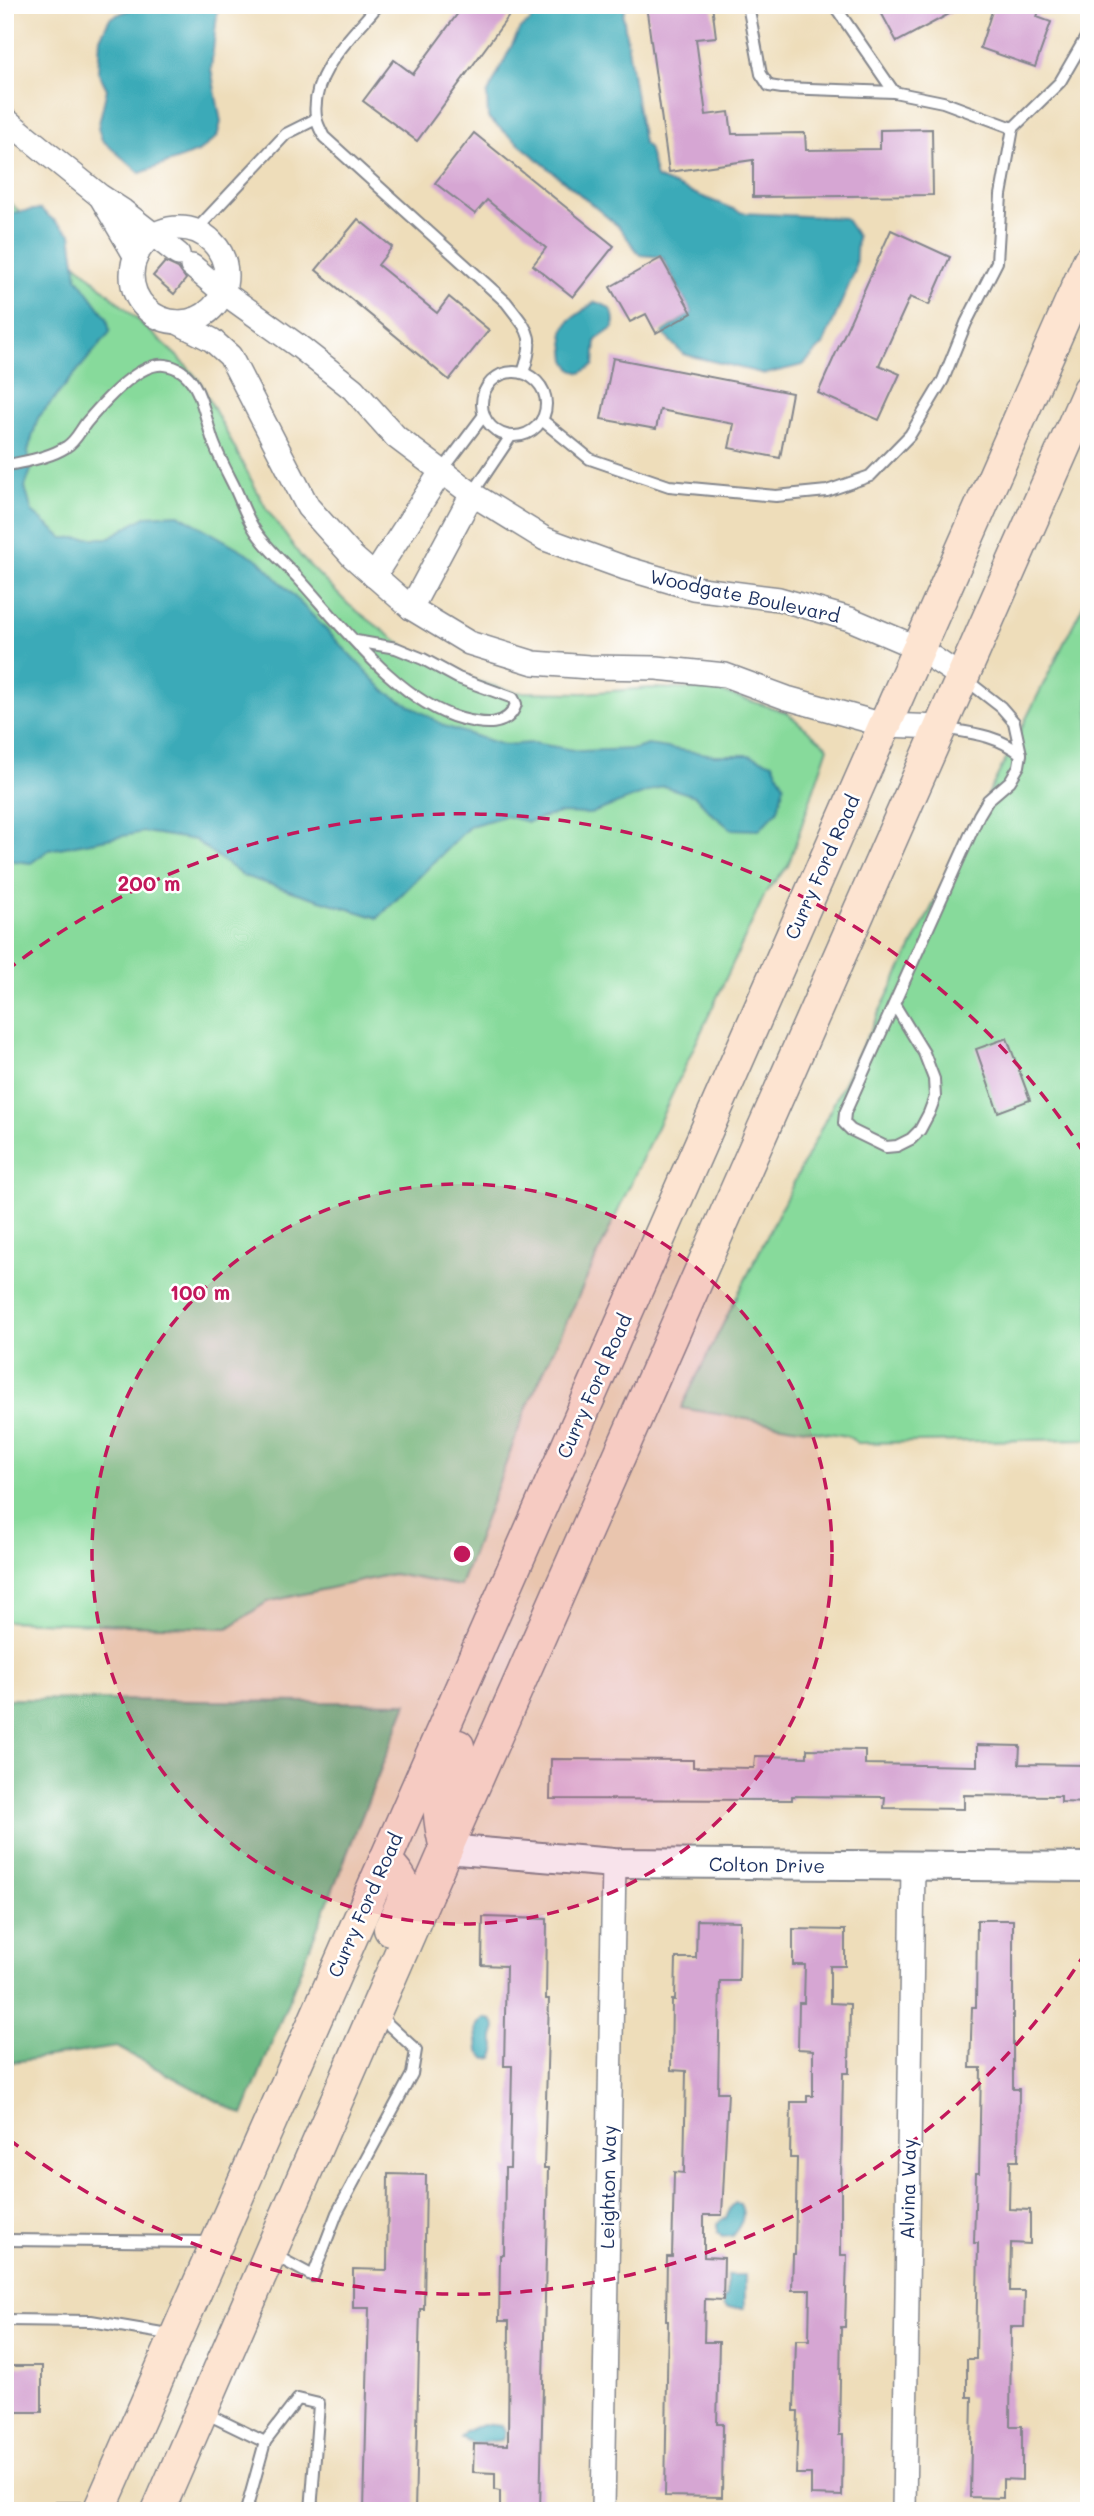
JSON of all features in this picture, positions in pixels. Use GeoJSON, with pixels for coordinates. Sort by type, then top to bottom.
{"type":"FeatureCollection","features":[{"type":"Feature","properties":{"kind":"main road","name":"Curry Ford Road"},"geometry":{"type":"LineString","coordinates":[[100,2509],[1089,261]]}},
{"type":"Feature","properties":{"kind":"main road"},"geometry":{"type":"LineString","coordinates":[[158,2511],[446,1849],[1089,390]]}},
{"type":"Feature","properties":{"kind":"main road"},"geometry":{"type":"LineString","coordinates":[[446,1849],[439,1817],[443,1781],[635,1339],[641,1279]]}},
{"type":"Feature","properties":{"kind":"main road"},"geometry":{"type":"LineString","coordinates":[[226,2353],[234,2294],[405,1896],[404,1881],[385,1860]]}},
{"type":"Feature","properties":{"kind":"street","name":"Woodgate Boulevard"},"geometry":{"type":"LineString","coordinates":[[5,119],[100,196],[155,234],[223,292],[353,389],[396,436],[441,472],[545,539],[625,568],[693,588],[779,599],[850,619],[918,648],[963,678]]}},
{"type":"Feature","properties":{"kind":"street","name":"Woodgate Boulevard"},"geometry":{"type":"LineString","coordinates":[[100,196],[135,257]]}},
{"type":"Feature","properties":{"kind":"street"},"geometry":{"type":"LineString","coordinates":[[177,322],[205,314],[223,292],[226,277],[218,249],[208,238],[182,228],[155,234],[143,244],[135,257],[133,286],[139,300],[149,311],[162,319],[177,322],[212,340],[230,356],[308,507],[353,557],[411,608],[469,643],[534,663],[657,668],[725,676],[787,698],[884,725],[941,727]]}},
{"type":"Feature","properties":{"kind":"street"},"geometry":{"type":"LineString","coordinates":[[374,576],[441,472]]}},
{"type":"Feature","properties":{"kind":"street"},"geometry":{"type":"LineString","coordinates":[[411,608],[472,494]]}},
{"type":"Feature","properties":{"kind":"street","name":"Colton Drive"},"geometry":{"type":"LineString","coordinates":[[446,1849],[614,1863],[1089,1867]]}},
{"type":"Feature","properties":{"kind":"street","name":"Leighton Way"},"geometry":{"type":"LineString","coordinates":[[603,2511],[614,1863]]}},
{"type":"Feature","properties":{"kind":"street","name":"Alvina Way"},"geometry":{"type":"LineString","coordinates":[[904,2511],[913,1866]]}},
{"type":"Feature","properties":{"kind":"lane"},"geometry":{"type":"LineString","coordinates":[[378,5],[324,71],[316,99],[316,119],[324,137],[506,302],[528,332],[531,349],[523,373]]}},
{"type":"Feature","properties":{"kind":"lane"},"geometry":{"type":"LineString","coordinates":[[748,5],[761,74],[769,86],[894,92],[943,102],[1013,128]]}},
{"type":"Feature","properties":{"kind":"lane"},"geometry":{"type":"LineString","coordinates":[[835,5],[894,92]]}},
{"type":"Feature","properties":{"kind":"lane"},"geometry":{"type":"LineString","coordinates":[[542,420],[590,459],[669,486],[776,496],[827,491],[870,476],[910,435],[943,380],[966,323],[997,262],[1001,195],[1013,128],[1060,82],[1089,32]]}},
{"type":"Feature","properties":{"kind":"lane"},"geometry":{"type":"LineString","coordinates":[[195,231],[286,134],[316,119]]}},
{"type":"Feature","properties":{"kind":"lane"},"geometry":{"type":"LineString","coordinates":[[5,466],[50,454],[72,442],[111,394],[132,378],[156,365],[164,364],[180,370],[186,374],[205,409],[213,441],[254,529],[356,641],[378,665],[417,698],[449,716],[485,724],[506,719],[513,713],[516,704],[513,698],[458,678],[396,648],[356,641]]}},
{"type":"Feature","properties":{"kind":"lane"},"geometry":{"type":"LineString","coordinates":[[441,472],[484,415],[484,395],[495,379],[513,372],[523,373],[532,377],[544,392],[546,411],[542,420],[529,432],[511,436],[495,429],[484,415]]}},
{"type":"Feature","properties":{"kind":"lane"},"geometry":{"type":"LineString","coordinates":[[472,494],[511,436]]}},
{"type":"Feature","properties":{"kind":"lane"},"geometry":{"type":"LineString","coordinates":[[894,1004],[924,1053],[934,1079],[935,1097],[920,1130],[911,1139],[897,1146],[886,1147],[851,1130],[844,1123],[845,1113],[894,1004],[979,815],[988,800],[1010,781],[1019,766],[1021,754],[1014,722],[1001,707],[963,678]]}},
{"type":"Feature","properties":{"kind":"lane"},"geometry":{"type":"LineString","coordinates":[[941,727],[990,736],[1008,743],[1021,754]]}},
{"type":"Feature","properties":{"kind":"lane"},"geometry":{"type":"LineString","coordinates":[[270,2252],[313,2276],[338,2213],[412,2074],[416,2050],[375,2013]]}},
{"type":"Feature","properties":{"kind":"lane"},"geometry":{"type":"LineString","coordinates":[[5,2240],[217,2242]]}},
{"type":"Feature","properties":{"kind":"lane"},"geometry":{"type":"LineString","coordinates":[[5,2320],[91,2321],[176,2335]]}},
{"type":"Feature","properties":{"kind":"lane"},"geometry":{"type":"LineString","coordinates":[[246,2511],[265,2442],[298,2399],[319,2404],[311,2511]]}},
{"type":"Feature","properties":{"kind":"lane"},"geometry":{"type":"LineString","coordinates":[[201,2411],[265,2442]]}},
{"type":"Feature","properties":{"kind":"lane"},"geometry":{"type":"LineString","coordinates":[[5,2508],[100,2509]]}},
{"type":"Feature","properties":{"kind":"green space"},"geometry":{"type":"Polygon","coordinates":[[[5,198],[179,358],[199,380],[266,508],[302,558],[349,605],[405,647],[459,676],[515,692],[585,693],[650,688],[715,690],[786,712],[828,747],[788,866],[766,892],[527,1407],[460,1586],[393,1574],[267,1602],[228,1628],[5,1621],[5,198]]]}},
{"type":"Feature","properties":{"kind":"green space"},"geometry":{"type":"Polygon","coordinates":[[[1089,593],[1089,1439],[858,1443],[847,1436],[681,1408],[1089,593]]]}},
{"type":"Feature","properties":{"kind":"green space"},"geometry":{"type":"Polygon","coordinates":[[[5,1699],[407,1703],[243,2115],[117,2047],[5,2063],[5,1699]]]}},
{"type":"Feature","properties":{"kind":"water"},"geometry":{"type":"Polygon","coordinates":[[[132,5],[218,5],[211,69],[221,122],[217,137],[198,152],[140,173],[102,140],[98,128],[107,89],[98,71],[100,38],[110,18],[131,9],[132,5]]]}},
{"type":"Feature","properties":{"kind":"water"},"geometry":{"type":"Polygon","coordinates":[[[536,5],[626,5],[623,15],[643,143],[648,147],[656,178],[743,213],[845,218],[857,236],[855,271],[823,345],[803,365],[765,374],[683,354],[662,333],[692,313],[662,257],[640,255],[619,227],[488,118],[487,95],[520,29],[530,22],[536,5]]]}},
{"type":"Feature","properties":{"kind":"water"},"geometry":{"type":"Polygon","coordinates":[[[40,209],[71,234],[77,277],[107,318],[110,332],[38,418],[28,451],[31,470],[25,487],[32,512],[63,538],[108,538],[147,516],[178,514],[259,560],[385,691],[447,727],[503,745],[533,743],[580,751],[635,749],[648,745],[714,755],[749,755],[773,763],[784,785],[778,810],[759,830],[731,829],[695,796],[663,786],[590,814],[559,813],[528,822],[505,816],[470,826],[378,918],[243,876],[195,840],[144,832],[49,850],[31,863],[5,860],[5,214],[40,209]]]}},
{"type":"Feature","properties":{"kind":"water"},"geometry":{"type":"Polygon","coordinates":[[[595,302],[611,310],[613,328],[596,340],[594,365],[581,373],[572,370],[566,360],[563,331],[570,320],[595,302]]]}},
{"type":"Feature","properties":{"kind":"water"},"geometry":{"type":"Polygon","coordinates":[[[484,2018],[492,2020],[496,2028],[493,2037],[496,2051],[493,2058],[486,2059],[478,2051],[476,2027],[484,2018]]]}},
{"type":"Feature","properties":{"kind":"water"},"geometry":{"type":"Polygon","coordinates":[[[735,2203],[740,2204],[742,2209],[742,2221],[732,2236],[722,2237],[717,2232],[717,2224],[726,2218],[735,2203]]]}},
{"type":"Feature","properties":{"kind":"water"},"geometry":{"type":"Polygon","coordinates":[[[727,2275],[745,2275],[745,2308],[727,2308],[723,2305],[723,2299],[727,2296],[727,2275]]]}},
{"type":"Feature","properties":{"kind":"water"},"geometry":{"type":"Polygon","coordinates":[[[482,2424],[502,2426],[505,2432],[502,2440],[473,2444],[461,2438],[465,2432],[482,2424]]]}},
{"type":"Feature","properties":{"kind":"building"},"geometry":{"type":"Polygon","coordinates":[[[464,5],[517,5],[417,141],[363,101],[394,60],[413,74],[464,5]]]}},
{"type":"Feature","properties":{"kind":"building"},"geometry":{"type":"Polygon","coordinates":[[[646,5],[712,5],[716,37],[696,39],[706,115],[729,112],[732,134],[805,133],[806,150],[880,149],[880,130],[932,129],[933,195],[753,197],[753,160],[669,172],[646,5]]]}},
{"type":"Feature","properties":{"kind":"building"},"geometry":{"type":"Polygon","coordinates":[[[877,5],[966,5],[897,42],[877,5]]]}},
{"type":"Feature","properties":{"kind":"building"},"geometry":{"type":"Polygon","coordinates":[[[994,5],[1041,5],[1037,17],[1051,22],[1035,67],[980,48],[994,5]]]}},
{"type":"Feature","properties":{"kind":"building"},"geometry":{"type":"Polygon","coordinates":[[[474,133],[614,246],[573,297],[533,265],[546,248],[487,200],[475,214],[435,183],[474,133]]]}},
{"type":"Feature","properties":{"kind":"building"},"geometry":{"type":"Polygon","coordinates":[[[358,219],[392,247],[378,265],[437,313],[449,297],[489,330],[449,380],[316,270],[358,219]]]}},
{"type":"Feature","properties":{"kind":"building"},"geometry":{"type":"Polygon","coordinates":[[[891,230],[950,257],[929,305],[910,297],[879,365],[900,374],[879,420],[818,393],[891,230]]]}},
{"type":"Feature","properties":{"kind":"building"},"geometry":{"type":"Polygon","coordinates":[[[661,258],[692,313],[656,333],[646,314],[630,322],[610,287],[661,258]]]}},
{"type":"Feature","properties":{"kind":"building"},"geometry":{"type":"Polygon","coordinates":[[[165,262],[178,268],[186,279],[174,294],[153,276],[165,262]]]}},
{"type":"Feature","properties":{"kind":"building"},"geometry":{"type":"Polygon","coordinates":[[[613,358],[792,393],[780,458],[729,448],[734,424],[660,410],[656,429],[601,419],[613,358]]]}},
{"type":"Feature","properties":{"kind":"building"},"geometry":{"type":"Polygon","coordinates":[[[1007,1038],[1030,1100],[998,1112],[976,1049],[1007,1038]]]}},
{"type":"Feature","properties":{"kind":"building"},"geometry":{"type":"Polygon","coordinates":[[[977,1745],[1020,1746],[1019,1764],[1089,1765],[1089,1803],[1061,1802],[1061,1796],[964,1795],[964,1809],[884,1808],[885,1797],[792,1796],[792,1800],[550,1799],[551,1759],[693,1760],[693,1767],[754,1768],[755,1756],[807,1757],[807,1749],[865,1750],[865,1764],[977,1766],[977,1745]]]}},
{"type":"Feature","properties":{"kind":"building"},"geometry":{"type":"Polygon","coordinates":[[[483,1917],[547,1919],[546,1999],[549,1999],[544,2168],[548,2168],[540,2511],[500,2511],[500,2491],[495,2490],[495,2473],[473,2472],[474,2444],[508,2445],[509,2321],[499,2321],[500,2255],[504,2255],[505,2168],[510,2168],[512,2066],[504,2066],[506,1966],[482,1965],[483,1917]]]}},
{"type":"Feature","properties":{"kind":"building"},"geometry":{"type":"Polygon","coordinates":[[[697,1920],[740,1921],[739,1981],[720,1981],[718,2092],[728,2092],[722,2215],[704,2215],[704,2257],[724,2258],[723,2300],[705,2299],[704,2342],[719,2342],[717,2424],[723,2424],[722,2497],[665,2496],[667,2257],[672,2257],[674,2172],[684,2173],[686,2071],[671,2070],[672,2000],[675,2000],[676,1958],[696,1958],[697,1920]]]}},
{"type":"Feature","properties":{"kind":"building"},"geometry":{"type":"Polygon","coordinates":[[[977,1920],[1013,1920],[1013,2089],[1019,2089],[1018,2161],[1010,2161],[1009,2209],[1030,2210],[1030,2244],[1011,2243],[1010,2291],[1025,2291],[1024,2327],[1011,2327],[1010,2426],[1022,2426],[1022,2480],[1003,2479],[1003,2498],[970,2497],[972,2397],[967,2397],[967,2359],[976,2359],[978,2243],[974,2243],[976,2173],[979,2173],[981,2068],[970,2068],[972,2007],[976,2007],[977,1920]]]}},
{"type":"Feature","properties":{"kind":"building"},"geometry":{"type":"Polygon","coordinates":[[[793,1929],[845,1930],[845,1966],[830,1966],[830,2003],[850,2004],[849,2073],[843,2073],[841,2182],[841,2255],[847,2255],[845,2327],[841,2327],[839,2435],[843,2435],[842,2496],[811,2495],[811,2474],[796,2474],[796,2340],[809,2340],[810,2290],[792,2290],[797,2158],[790,2158],[791,2102],[807,2102],[807,2096],[813,2096],[813,2050],[798,2049],[799,2003],[804,2003],[805,1965],[793,1965],[793,1929]]]}},
{"type":"Feature","properties":{"kind":"building"},"geometry":{"type":"Polygon","coordinates":[[[388,2174],[426,2175],[424,2309],[420,2309],[415,2511],[364,2511],[369,2308],[353,2308],[353,2269],[387,2270],[388,2174]]]}},
{"type":"Feature","properties":{"kind":"building"},"geometry":{"type":"Polygon","coordinates":[[[5,2366],[42,2366],[42,2412],[5,2412],[5,2366]]]}}]}
